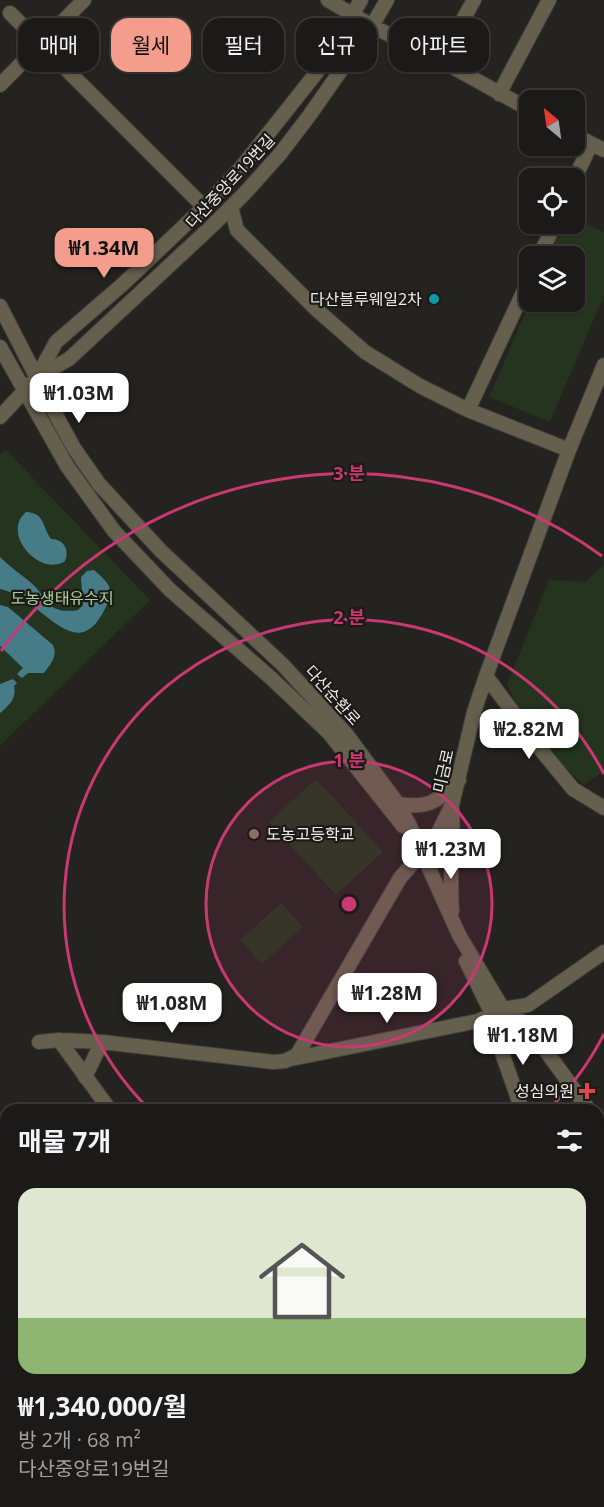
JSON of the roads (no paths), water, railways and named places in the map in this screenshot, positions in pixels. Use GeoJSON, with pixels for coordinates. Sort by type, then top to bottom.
{"type":"FeatureCollection","features":[{"type":"Feature","properties":{"kind":"street"},"geometry":{"type":"LineString","coordinates":[[67,18],[84,0]]}},
{"type":"Feature","properties":{"kind":"street"},"geometry":{"type":"LineString","coordinates":[[328,0],[359,18]]}},
{"type":"Feature","properties":{"kind":"street","name":"다산중앙로19번길"},"geometry":{"type":"LineString","coordinates":[[37,377],[56,342],[64,333],[123,284],[204,207],[240,169],[321,67],[361,0]]}},
{"type":"Feature","properties":{"kind":"street","name":"다산중앙로19번길"},"geometry":{"type":"LineString","coordinates":[[377,18],[387,0]]}},
{"type":"Feature","properties":{"kind":"street"},"geometry":{"type":"LineString","coordinates":[[464,18],[474,0]]}},
{"type":"Feature","properties":{"kind":"street"},"geometry":{"type":"LineString","coordinates":[[500,94],[549,0]]}},
{"type":"Feature","properties":{"kind":"street"},"geometry":{"type":"LineString","coordinates":[[10,13],[18,21]]}},
{"type":"Feature","properties":{"kind":"street"},"geometry":{"type":"LineString","coordinates":[[0,86],[18,68]]}},
{"type":"Feature","properties":{"kind":"street"},"geometry":{"type":"LineString","coordinates":[[68,72],[204,207]]}},
{"type":"Feature","properties":{"kind":"street","name":"다산중앙로19번길"},"geometry":{"type":"LineString","coordinates":[[0,417],[37,377],[69,359],[231,207],[280,154],[340,72]]}},
{"type":"Feature","properties":{"kind":"street"},"geometry":{"type":"LineString","coordinates":[[461,72],[519,104]]}},
{"type":"Feature","properties":{"kind":"street"},"geometry":{"type":"LineString","coordinates":[[583,168],[598,147]]}},
{"type":"Feature","properties":{"kind":"street"},"geometry":{"type":"LineString","coordinates":[[231,207],[237,230],[317,310],[365,351],[420,386],[468,410],[569,450]]}},
{"type":"Feature","properties":{"kind":"street"},"geometry":{"type":"LineString","coordinates":[[213,225],[237,230]]}},
{"type":"Feature","properties":{"kind":"street"},"geometry":{"type":"LineString","coordinates":[[468,410],[519,301]]}},
{"type":"Feature","properties":{"kind":"street","name":"다산순환로"},"geometry":{"type":"LineString","coordinates":[[0,306],[74,448],[99,484],[161,551],[283,665],[346,735],[398,804],[421,852]]}},
{"type":"Feature","properties":{"kind":"street","name":"다산순환로"},"geometry":{"type":"LineString","coordinates":[[0,347],[67,466],[114,531],[170,590],[271,678],[329,733],[421,852]]}},
{"type":"Feature","properties":{"kind":"street","name":"미금로"},"geometry":{"type":"LineString","coordinates":[[288,1060],[297,1056],[400,878],[436,837],[452,805],[474,712],[486,676],[569,450],[604,364]]}},
{"type":"Feature","properties":{"kind":"street"},"geometry":{"type":"LineString","coordinates":[[486,676],[573,789],[604,808]]}},
{"type":"Feature","properties":{"kind":"street"},"geometry":{"type":"LineString","coordinates":[[398,804],[412,806],[439,800],[459,780]]}},
{"type":"Feature","properties":{"kind":"street"},"geometry":{"type":"LineString","coordinates":[[452,805],[450,886],[452,921]]}},
{"type":"Feature","properties":{"kind":"street"},"geometry":{"type":"LineString","coordinates":[[421,852],[452,921],[498,1012],[495,1033],[520,1104]]}},
{"type":"Feature","properties":{"kind":"street"},"geometry":{"type":"LineString","coordinates":[[39,1042],[59,1040],[102,1042],[273,1062],[288,1060],[478,1021],[498,1012],[528,1005],[604,952]]}},
{"type":"Feature","properties":{"kind":"street"},"geometry":{"type":"LineString","coordinates":[[498,1012],[527,1025],[585,1104]]}},
{"type":"Feature","properties":{"kind":"street"},"geometry":{"type":"LineString","coordinates":[[59,1040],[105,1104]]}},
{"type":"Feature","properties":{"kind":"street"},"geometry":{"type":"LineString","coordinates":[[85,1077],[102,1042]]}},
{"type":"Feature","properties":{"kind":"water"},"geometry":{"type":"Polygon","coordinates":[[[26,512],[37,515],[51,539],[62,543],[67,552],[65,561],[55,565],[45,564],[35,559],[27,551],[18,531],[19,521],[26,512]]]}},
{"type":"Feature","properties":{"kind":"water"},"geometry":{"type":"Polygon","coordinates":[[[0,557],[59,610],[78,610],[83,605],[81,577],[87,571],[94,570],[107,583],[110,591],[109,600],[97,621],[85,631],[73,632],[60,626],[17,595],[0,589],[0,557]]]}},
{"type":"Feature","properties":{"kind":"water"},"geometry":{"type":"Polygon","coordinates":[[[0,605],[8,607],[53,645],[54,656],[44,673],[28,673],[22,678],[17,674],[23,668],[0,646],[0,605]]]}},
{"type":"Feature","properties":{"kind":"water"},"geometry":{"type":"Polygon","coordinates":[[[13,679],[17,683],[14,686],[13,698],[0,713],[0,684],[13,679]]]}},
{"type":"Feature","properties":{"kind":"place","name":"다산블루웨일2차"},"geometry":{"type":"Point","coordinates":[434,299]}},
{"type":"Feature","properties":{"kind":"place","name":"도농고등학교"},"geometry":{"type":"Point","coordinates":[254,834]}},
{"type":"Feature","properties":{"kind":"place","name":"성심의원"},"geometry":{"type":"Point","coordinates":[587,1091]}},
{"type":"Feature","properties":{"kind":"park label","name":"도농생태유수지"},"geometry":{"type":"Point","coordinates":[62,598]}}]}
